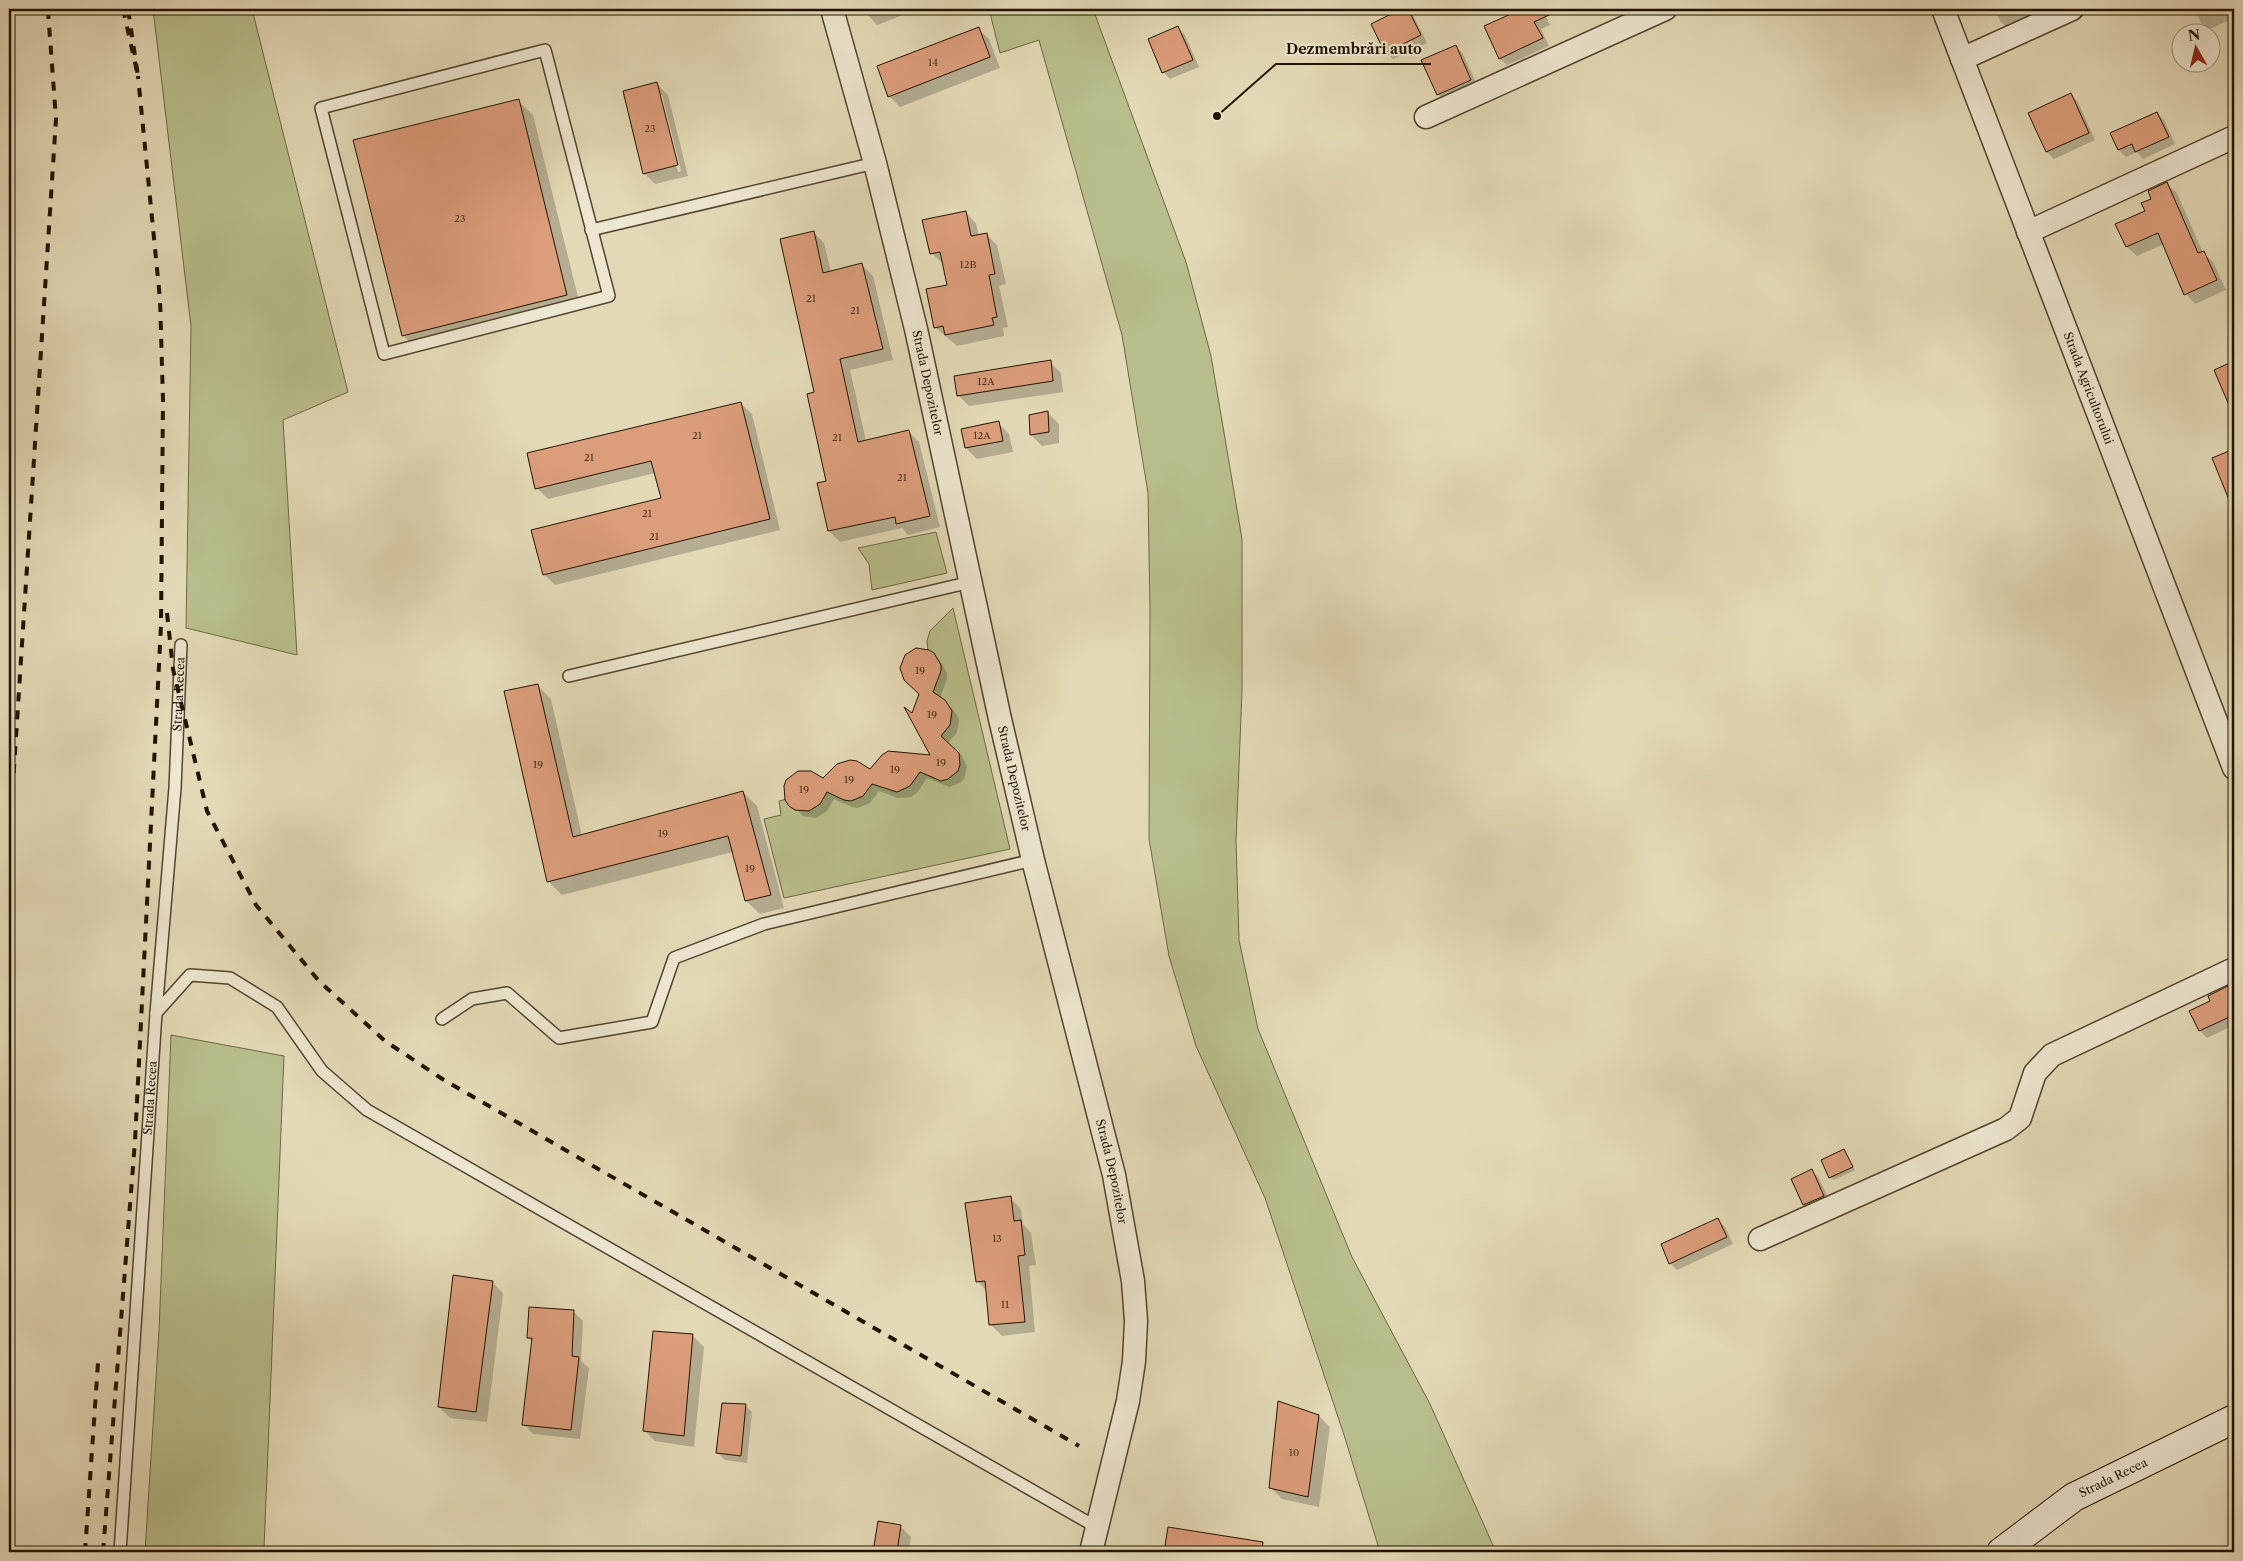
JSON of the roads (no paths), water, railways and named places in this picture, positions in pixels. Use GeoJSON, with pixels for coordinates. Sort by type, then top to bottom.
{"type":"FeatureCollection","features":[{"type":"Feature","properties":{"kind":"main road","name":"Strada Recea"},"geometry":{"type":"LineString","coordinates":[[2001,1552],[2074,1497],[2234,1419]]}},
{"type":"Feature","properties":{"kind":"street","name":"Strada Depozitelor"},"geometry":{"type":"LineString","coordinates":[[832,9],[875,163],[916,329],[1033,860],[1114,1174],[1133,1282],[1136,1322],[1134,1361],[1128,1401],[1091,1552]]}},
{"type":"Feature","properties":{"kind":"street"},"geometry":{"type":"LineString","coordinates":[[1426,117],[1665,9]]}},
{"type":"Feature","properties":{"kind":"street","name":"Strada Agricultorului"},"geometry":{"type":"LineString","coordinates":[[1942,9],[2234,768]]}},
{"type":"Feature","properties":{"kind":"street"},"geometry":{"type":"LineString","coordinates":[[1962,59],[2072,9]]}},
{"type":"Feature","properties":{"kind":"street"},"geometry":{"type":"LineString","coordinates":[[2028,232],[2234,137]]}},
{"type":"Feature","properties":{"kind":"street"},"geometry":{"type":"LineString","coordinates":[[1760,1239],[2006,1129],[2020,1118],[2035,1073],[2052,1055],[2234,969]]}},
{"type":"Feature","properties":{"kind":"lane"},"geometry":{"type":"LineString","coordinates":[[545,50],[592,230],[609,296],[384,354],[321,108],[545,50]]}},
{"type":"Feature","properties":{"kind":"lane"},"geometry":{"type":"LineString","coordinates":[[592,230],[875,163]]}},
{"type":"Feature","properties":{"kind":"lane"},"geometry":{"type":"LineString","coordinates":[[569,676],[971,582]]}},
{"type":"Feature","properties":{"kind":"lane","name":"Strada Recea"},"geometry":{"type":"LineString","coordinates":[[120,1552],[156,1013],[175,788],[181,645]]}},
{"type":"Feature","properties":{"kind":"lane"},"geometry":{"type":"LineString","coordinates":[[442,1019],[472,999],[507,993],[559,1038],[652,1022],[674,958],[764,924],[1033,860]]}},
{"type":"Feature","properties":{"kind":"lane"},"geometry":{"type":"LineString","coordinates":[[156,1013],[190,975],[230,978],[276,1007],[322,1071],[367,1110],[1098,1528]]}},
{"type":"Feature","properties":{"kind":"railway"},"geometry":{"type":"LineString","coordinates":[[123,9],[138,76],[128,9]]}},
{"type":"Feature","properties":{"kind":"railway"},"geometry":{"type":"LineString","coordinates":[[9,845],[56,119],[48,11]]}},
{"type":"Feature","properties":{"kind":"railway"},"geometry":{"type":"LineString","coordinates":[[103,1552],[135,1141],[161,625],[163,400],[160,299],[138,76]]}},
{"type":"Feature","properties":{"kind":"railway"},"geometry":{"type":"LineString","coordinates":[[167,613],[173,669],[207,811],[256,905],[319,981],[385,1041],[444,1080],[1079,1446]]}},
{"type":"Feature","properties":{"kind":"railway"},"geometry":{"type":"LineString","coordinates":[[85,1552],[98,1363]]}},
{"type":"Feature","properties":{"kind":"place","name":"Dezmembrări auto"},"geometry":{"type":"Point","coordinates":[1217,116]}}]}
